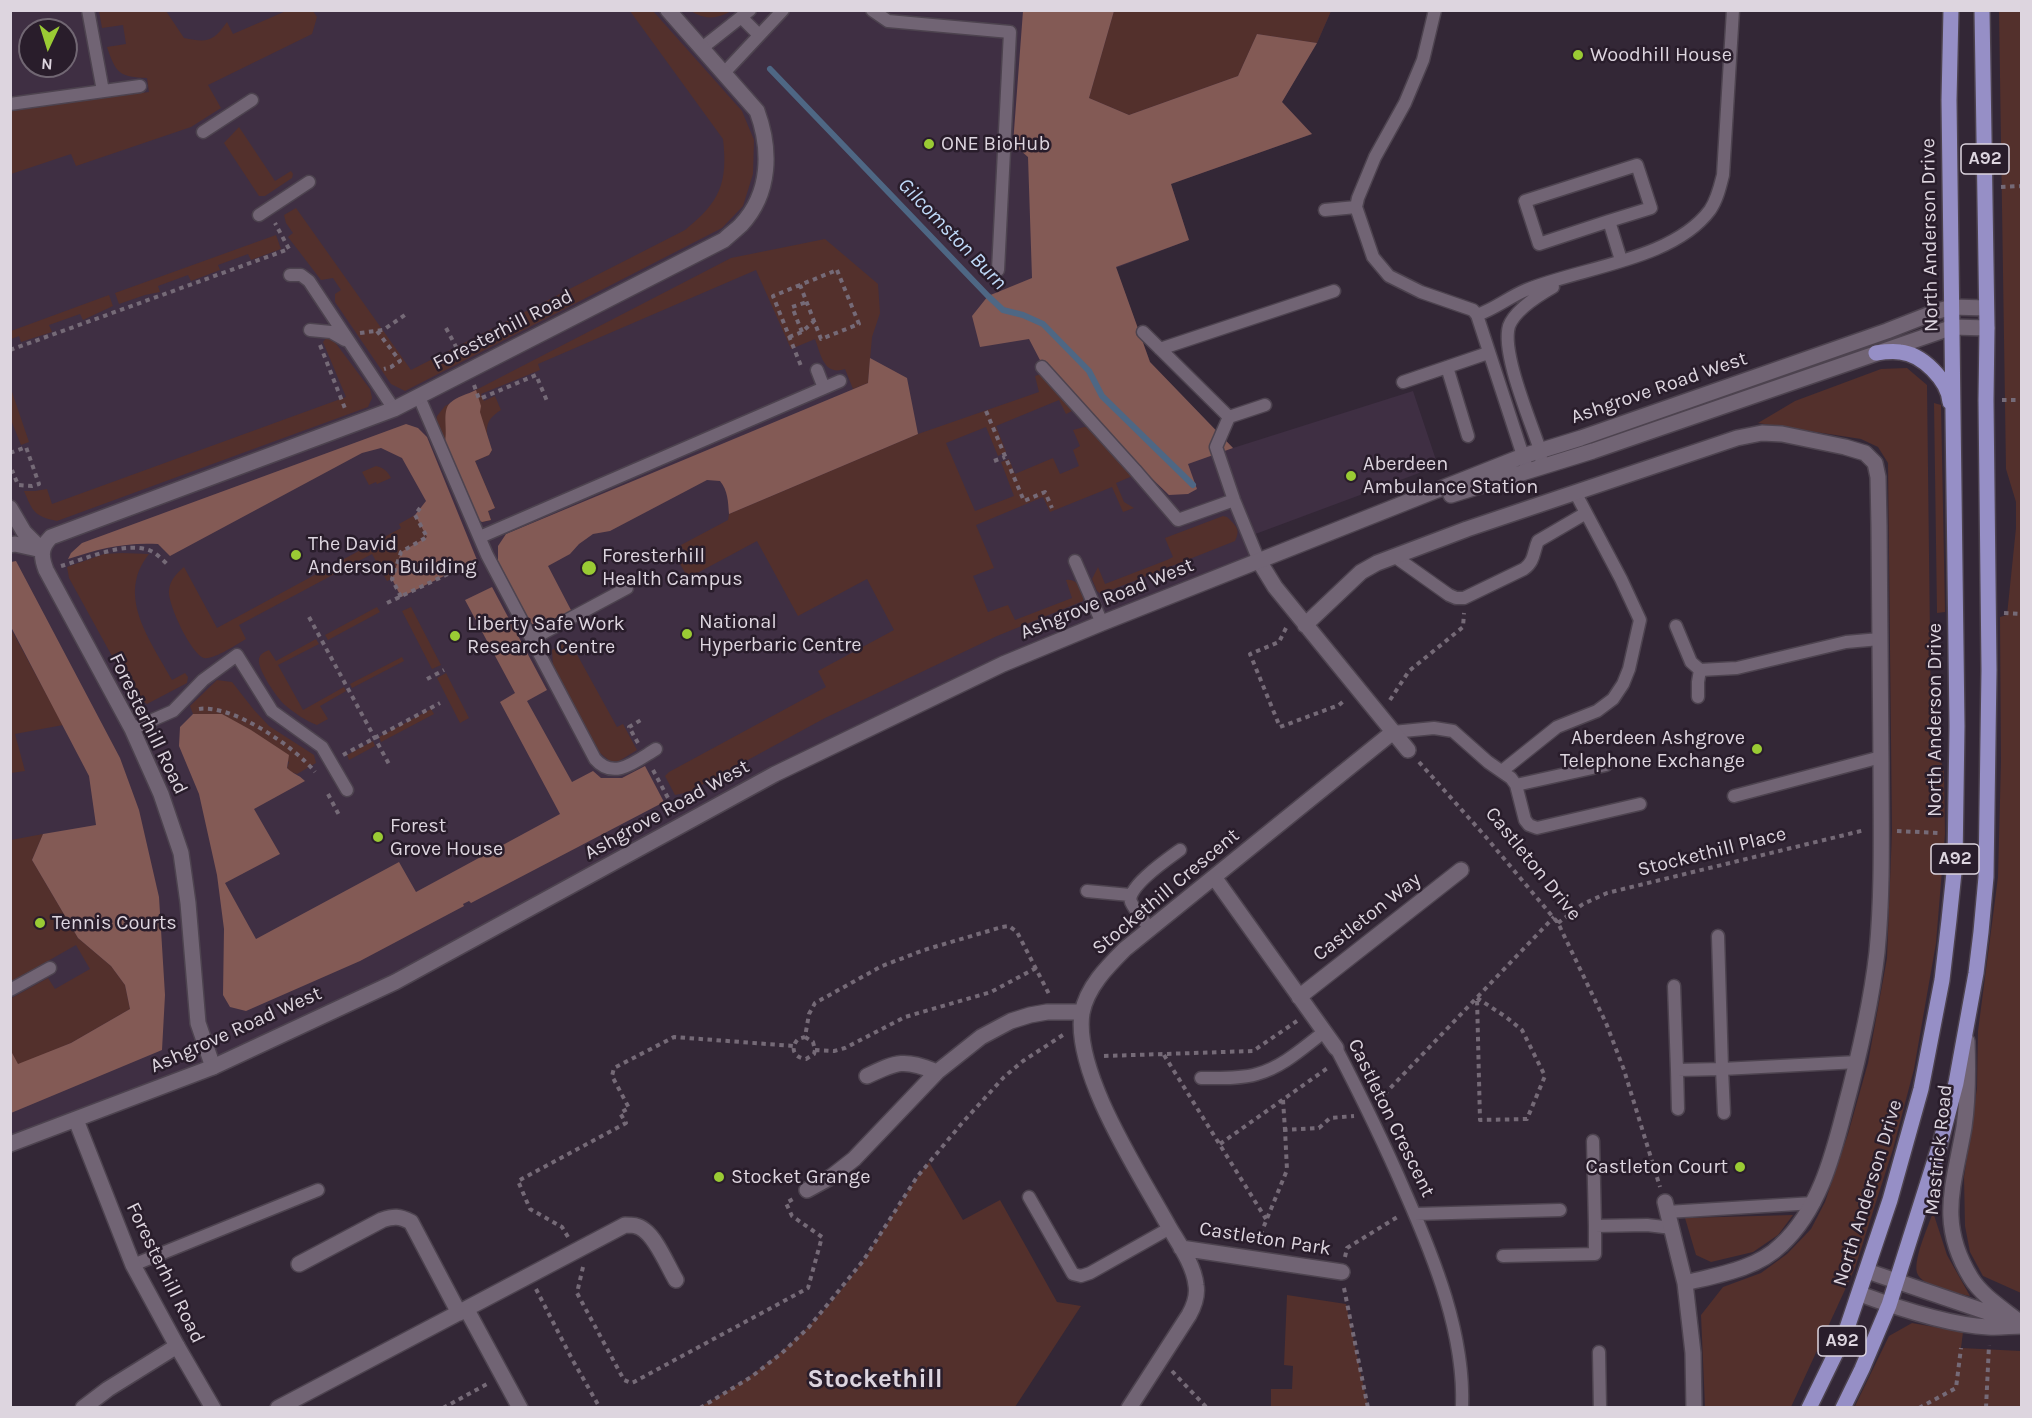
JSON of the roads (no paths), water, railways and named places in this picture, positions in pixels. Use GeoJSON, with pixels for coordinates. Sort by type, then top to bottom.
{"type":"FeatureCollection","features":[{"type":"Feature","properties":{"kind":"main road","name":"North Anderson Drive"},"geometry":{"type":"LineString","coordinates":[[1809,1407],[1845,1334],[1860,1294],[1906,1144],[1933,1034],[1950,920],[1956,834],[1953,307],[1949,100],[1951,10]]}},
{"type":"Feature","properties":{"kind":"main road","name":"A92"},"geometry":{"type":"LineString","coordinates":[[1844,1407],[1863,1369],[1889,1305],[1940,1144],[1956,1083],[1981,932],[1988,819],[1989,670],[1982,10]]}},
{"type":"Feature","properties":{"kind":"main road"},"geometry":{"type":"LineString","coordinates":[[1876,353],[1899,351],[1925,363],[1940,379],[1950,398],[1953,435]]}},
{"type":"Feature","properties":{"kind":"street","name":"Foresterhill Road"},"geometry":{"type":"LineString","coordinates":[[213,1067],[198,1023],[188,903],[181,853],[161,794],[132,729],[46,570],[42,550],[51,537],[351,426],[419,398],[724,240],[741,225],[762,192],[766,168],[764,129],[757,111],[668,10]]}},
{"type":"Feature","properties":{"kind":"street","name":"Ashgrove Road West"},"geometry":{"type":"LineString","coordinates":[[1530,465],[1540,450],[1581,438],[1938,311],[1953,307],[1986,308]]}},
{"type":"Feature","properties":{"kind":"street","name":"Ashgrove Road West"},"geometry":{"type":"LineString","coordinates":[[10,1144],[213,1067],[395,982],[776,774],[1003,664],[1102,623],[1350,525],[1530,465],[1593,451],[1953,327],[1987,328]]}},
{"type":"Feature","properties":{"kind":"street"},"geometry":{"type":"LineString","coordinates":[[1305,625],[1361,572],[1394,556],[1737,438],[1762,433],[1803,438],[1865,453],[1875,463],[1878,477],[1881,891],[1876,954],[1858,1062],[1839,1133],[1814,1203],[1801,1223],[1780,1246],[1755,1263],[1685,1283]]}},
{"type":"Feature","properties":{"kind":"street"},"geometry":{"type":"LineString","coordinates":[[10,508],[24,532],[42,550]]}},
{"type":"Feature","properties":{"kind":"street"},"geometry":{"type":"LineString","coordinates":[[10,545],[42,550]]}},
{"type":"Feature","properties":{"kind":"street"},"geometry":{"type":"LineString","coordinates":[[1259,561],[1275,587],[1408,750]]}},
{"type":"Feature","properties":{"kind":"street","name":"Stockethill Crescent"},"geometry":{"type":"LineString","coordinates":[[1129,1407],[1189,1316],[1196,1300],[1196,1285],[1181,1248],[1119,1137],[1094,1085],[1085,1057],[1082,1018],[1090,991],[1103,972],[1150,928],[1393,732]]}},
{"type":"Feature","properties":{"kind":"street","name":"Castleton Way"},"geometry":{"type":"LineString","coordinates":[[1299,997],[1461,870]]}},
{"type":"Feature","properties":{"kind":"street","name":"Castleton Crescent"},"geometry":{"type":"LineString","coordinates":[[1214,877],[1338,1053]]}},
{"type":"Feature","properties":{"kind":"street"},"geometry":{"type":"LineString","coordinates":[[807,1190],[831,1177],[854,1159],[937,1072],[981,1037],[1030,1015],[1059,1012],[1082,1018]]}},
{"type":"Feature","properties":{"kind":"street","name":"Mastrick Road"},"geometry":{"type":"LineString","coordinates":[[1967,1026],[1968,1086],[1964,1127],[1953,1177],[1949,1211],[1952,1229],[1956,1248],[1972,1279],[1981,1290],[2022,1325]]}},
{"type":"Feature","properties":{"kind":"street"},"geometry":{"type":"LineString","coordinates":[[867,1076],[902,1062],[918,1064],[937,1072]]}},
{"type":"Feature","properties":{"kind":"street","name":"Foresterhill Road"},"geometry":{"type":"LineString","coordinates":[[76,1120],[133,1265],[213,1407]]}},
{"type":"Feature","properties":{"kind":"street"},"geometry":{"type":"LineString","coordinates":[[1666,1207],[1685,1283],[1693,1353],[1694,1407]]}},
{"type":"Feature","properties":{"kind":"street"},"geometry":{"type":"LineString","coordinates":[[299,1264],[382,1220],[393,1216],[402,1217],[411,1222],[520,1407]]}},
{"type":"Feature","properties":{"kind":"street"},"geometry":{"type":"LineString","coordinates":[[278,1407],[625,1225],[635,1225],[645,1230],[676,1280]]}},
{"type":"Feature","properties":{"kind":"street","name":"Castleton Park"},"geometry":{"type":"LineString","coordinates":[[1181,1248],[1342,1272]]}},
{"type":"Feature","properties":{"kind":"street"},"geometry":{"type":"LineString","coordinates":[[1867,1271],[2022,1325]]}},
{"type":"Feature","properties":{"kind":"street"},"geometry":{"type":"LineString","coordinates":[[1860,1294],[1889,1305],[1964,1324],[1990,1327],[2022,1325]]}},
{"type":"Feature","properties":{"kind":"street"},"geometry":{"type":"LineString","coordinates":[[83,1407],[177,1346]]}},
{"type":"Feature","properties":{"kind":"lane"},"geometry":{"type":"LineString","coordinates":[[88,10],[103,91]]}},
{"type":"Feature","properties":{"kind":"lane"},"geometry":{"type":"LineString","coordinates":[[724,73],[783,10]]}},
{"type":"Feature","properties":{"kind":"lane"},"geometry":{"type":"LineString","coordinates":[[872,10],[888,21],[1010,32],[998,270]]}},
{"type":"Feature","properties":{"kind":"lane"},"geometry":{"type":"LineString","coordinates":[[1435,10],[1422,60],[1405,103],[1375,157],[1356,207],[1373,257],[1389,276],[1421,292],[1473,310],[1477,315],[1488,353],[1530,465]]}},
{"type":"Feature","properties":{"kind":"lane"},"geometry":{"type":"LineString","coordinates":[[1477,315],[1493,309],[1526,290],[1671,243],[1692,229],[1710,209],[1724,175],[1733,10]]}},
{"type":"Feature","properties":{"kind":"lane"},"geometry":{"type":"LineString","coordinates":[[702,48],[746,14],[759,35]]}},
{"type":"Feature","properties":{"kind":"lane"},"geometry":{"type":"LineString","coordinates":[[10,104],[140,86]]}},
{"type":"Feature","properties":{"kind":"lane"},"geometry":{"type":"LineString","coordinates":[[203,132],[252,100]]}},
{"type":"Feature","properties":{"kind":"lane"},"geometry":{"type":"LineString","coordinates":[[1637,165],[1651,208],[1609,221],[1539,244],[1525,201],[1637,165]]}},
{"type":"Feature","properties":{"kind":"lane"},"geometry":{"type":"LineString","coordinates":[[263,213],[309,182]]}},
{"type":"Feature","properties":{"kind":"lane"},"geometry":{"type":"LineString","coordinates":[[1326,210],[1356,207]]}},
{"type":"Feature","properties":{"kind":"lane"},"geometry":{"type":"LineString","coordinates":[[1609,221],[1622,260]]}},
{"type":"Feature","properties":{"kind":"lane"},"geometry":{"type":"LineString","coordinates":[[1540,450],[1508,351],[1510,325],[1537,296],[1592,268]]}},
{"type":"Feature","properties":{"kind":"lane"},"geometry":{"type":"LineString","coordinates":[[290,275],[301,275],[309,281],[394,409]]}},
{"type":"Feature","properties":{"kind":"lane"},"geometry":{"type":"LineString","coordinates":[[1160,349],[1334,291]]}},
{"type":"Feature","properties":{"kind":"lane"},"geometry":{"type":"LineString","coordinates":[[310,330],[331,332],[347,338]]}},
{"type":"Feature","properties":{"kind":"lane"},"geometry":{"type":"LineString","coordinates":[[1143,332],[1229,417]]}},
{"type":"Feature","properties":{"kind":"lane"},"geometry":{"type":"LineString","coordinates":[[1403,382],[1488,353]]}},
{"type":"Feature","properties":{"kind":"lane"},"geometry":{"type":"LineString","coordinates":[[1042,367],[1168,506],[1178,520],[1234,500]]}},
{"type":"Feature","properties":{"kind":"lane"},"geometry":{"type":"LineString","coordinates":[[1447,367],[1468,436]]}},
{"type":"Feature","properties":{"kind":"lane"},"geometry":{"type":"LineString","coordinates":[[818,370],[824,388]]}},
{"type":"Feature","properties":{"kind":"lane"},"geometry":{"type":"LineString","coordinates":[[480,537],[840,381]]}},
{"type":"Feature","properties":{"kind":"lane"},"geometry":{"type":"LineString","coordinates":[[419,398],[487,555],[595,759],[608,770],[621,769],[656,749]]}},
{"type":"Feature","properties":{"kind":"lane"},"geometry":{"type":"LineString","coordinates":[[1259,561],[1234,500],[1216,447],[1229,417],[1265,405]]}},
{"type":"Feature","properties":{"kind":"lane"},"geometry":{"type":"LineString","coordinates":[[1502,771],[1557,727],[1597,711],[1613,699],[1629,669],[1640,620],[1575,492]]}},
{"type":"Feature","properties":{"kind":"lane"},"geometry":{"type":"LineString","coordinates":[[1394,556],[1449,595],[1464,598],[1524,569],[1531,564],[1534,558],[1538,541],[1586,513]]}},
{"type":"Feature","properties":{"kind":"lane"},"geometry":{"type":"LineString","coordinates":[[1075,561],[1102,623]]}},
{"type":"Feature","properties":{"kind":"lane"},"geometry":{"type":"LineString","coordinates":[[532,639],[627,588]]}},
{"type":"Feature","properties":{"kind":"lane"},"geometry":{"type":"LineString","coordinates":[[1676,626],[1691,662],[1700,670],[1737,668],[1846,642],[1880,639]]}},
{"type":"Feature","properties":{"kind":"lane"},"geometry":{"type":"LineString","coordinates":[[132,729],[172,711],[203,680],[237,655],[272,711],[322,747],[347,790]]}},
{"type":"Feature","properties":{"kind":"lane"},"geometry":{"type":"LineString","coordinates":[[1698,697],[1700,670]]}},
{"type":"Feature","properties":{"kind":"lane"},"geometry":{"type":"LineString","coordinates":[[1393,732],[1434,728],[1453,731],[1488,762],[1511,778],[1516,785],[1526,820],[1529,825],[1537,828],[1640,804]]}},
{"type":"Feature","properties":{"kind":"lane"},"geometry":{"type":"LineString","coordinates":[[1734,796],[1881,757]]}},
{"type":"Feature","properties":{"kind":"lane"},"geometry":{"type":"LineString","coordinates":[[1516,785],[1606,765]]}},
{"type":"Feature","properties":{"kind":"lane"},"geometry":{"type":"LineString","coordinates":[[1150,928],[1131,902],[1130,895],[1135,886],[1180,850]]}},
{"type":"Feature","properties":{"kind":"lane"},"geometry":{"type":"LineString","coordinates":[[1087,891],[1130,895]]}},
{"type":"Feature","properties":{"kind":"lane"},"geometry":{"type":"LineString","coordinates":[[1718,936],[1724,1113]]}},
{"type":"Feature","properties":{"kind":"lane"},"geometry":{"type":"LineString","coordinates":[[10,990],[50,968]]}},
{"type":"Feature","properties":{"kind":"lane"},"geometry":{"type":"LineString","coordinates":[[1674,986],[1678,1109]]}},
{"type":"Feature","properties":{"kind":"lane"},"geometry":{"type":"LineString","coordinates":[[1201,1078],[1257,1075],[1298,1052],[1324,1032]]}},
{"type":"Feature","properties":{"kind":"lane","name":"Castleton Crescent"},"geometry":{"type":"LineString","coordinates":[[1338,1053],[1369,1113],[1434,1260],[1444,1292],[1459,1363],[1462,1407]]}},
{"type":"Feature","properties":{"kind":"lane"},"geometry":{"type":"LineString","coordinates":[[1677,1070],[1858,1062]]}},
{"type":"Feature","properties":{"kind":"lane"},"geometry":{"type":"LineString","coordinates":[[1503,1256],[1595,1254],[1593,1141]]}},
{"type":"Feature","properties":{"kind":"lane"},"geometry":{"type":"LineString","coordinates":[[133,1265],[318,1190]]}},
{"type":"Feature","properties":{"kind":"lane"},"geometry":{"type":"LineString","coordinates":[[1029,1197],[1073,1274],[1081,1276],[1170,1228]]}},
{"type":"Feature","properties":{"kind":"lane"},"geometry":{"type":"LineString","coordinates":[[1666,1207],[1814,1203]]}},
{"type":"Feature","properties":{"kind":"lane"},"geometry":{"type":"LineString","coordinates":[[1413,1211],[1560,1210]]}},
{"type":"Feature","properties":{"kind":"lane"},"geometry":{"type":"LineString","coordinates":[[1595,1226],[1647,1225],[1672,1228]]}},
{"type":"Feature","properties":{"kind":"lane"},"geometry":{"type":"LineString","coordinates":[[1599,1352],[1600,1407]]}},
{"type":"Feature","properties":{"kind":"waterway","name":"Gilcomston Burn"},"geometry":{"type":"LineString","coordinates":[[770,69],[988,296],[1003,310],[1023,315],[1043,324],[1089,371],[1102,396],[1193,485]]}},
{"type":"Feature","properties":{"kind":"place","name":"Woodhill House"},"geometry":{"type":"Point","coordinates":[1578,55]}},
{"type":"Feature","properties":{"kind":"place","name":"ONE BioHub"},"geometry":{"type":"Point","coordinates":[929,144]}},
{"type":"Feature","properties":{"kind":"place","name":"Aberdeen Ambulance Station"},"geometry":{"type":"Point","coordinates":[1351,476]}},
{"type":"Feature","properties":{"kind":"place","name":"The David Anderson Building"},"geometry":{"type":"Point","coordinates":[296,555]}},
{"type":"Feature","properties":{"kind":"place","name":"Foresterhill Health Campus"},"geometry":{"type":"Point","coordinates":[589,568]}},
{"type":"Feature","properties":{"kind":"place","name":"National Hyperbaric Centre"},"geometry":{"type":"Point","coordinates":[687,634]}},
{"type":"Feature","properties":{"kind":"place","name":"Liberty Safe Work Research Centre"},"geometry":{"type":"Point","coordinates":[455,636]}},
{"type":"Feature","properties":{"kind":"place","name":"Aberdeen Ashgrove Telephone Exchange"},"geometry":{"type":"Point","coordinates":[1757,749]}},
{"type":"Feature","properties":{"kind":"place","name":"Forest Grove House"},"geometry":{"type":"Point","coordinates":[378,837]}},
{"type":"Feature","properties":{"kind":"place","name":"Tennis Courts"},"geometry":{"type":"Point","coordinates":[40,923]}},
{"type":"Feature","properties":{"kind":"place","name":"Castleton Court"},"geometry":{"type":"Point","coordinates":[1740,1167]}},
{"type":"Feature","properties":{"kind":"place","name":"Stocket Grange"},"geometry":{"type":"Point","coordinates":[719,1177]}},
{"type":"Feature","properties":{"kind":"district","name":"Stockethill"},"geometry":{"type":"Point","coordinates":[875,1380]}}]}
